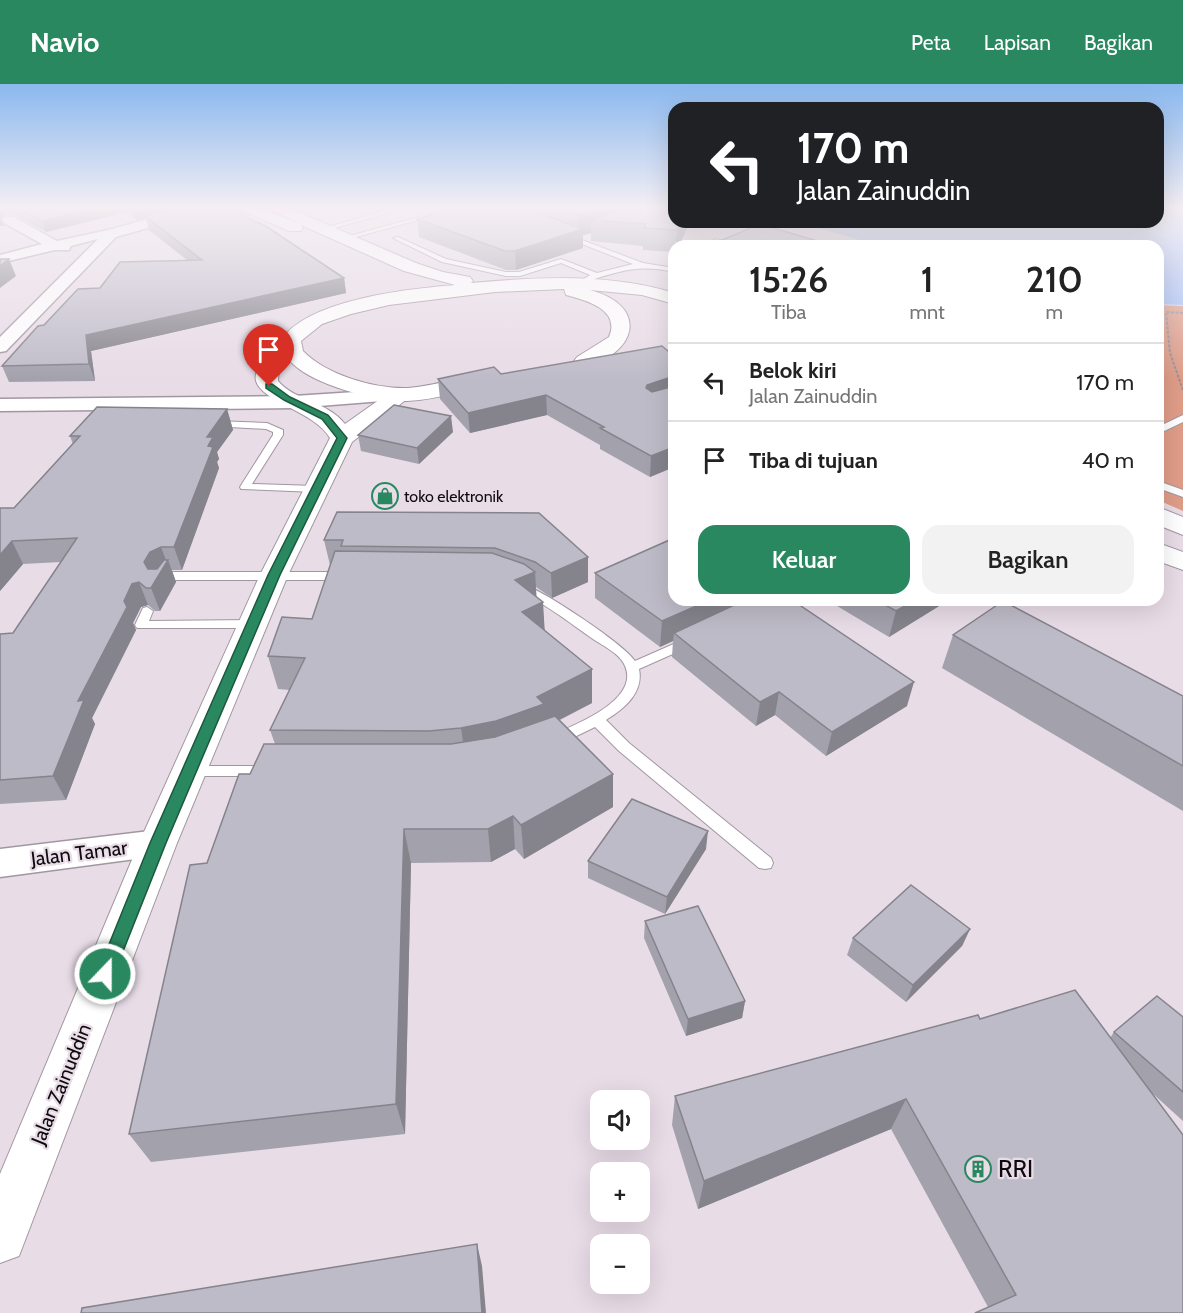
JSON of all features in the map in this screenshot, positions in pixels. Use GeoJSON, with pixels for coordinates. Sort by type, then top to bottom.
{"type":"FeatureCollection","features":[{"type":"Feature","properties":{"kind":"main road"},"geometry":{"type":"LineString","coordinates":[[368,265],[394,286]]}},
{"type":"Feature","properties":{"kind":"main road"},"geometry":{"type":"LineString","coordinates":[[406,265],[440,277],[508,286]]}},
{"type":"Feature","properties":{"kind":"main road"},"geometry":{"type":"LineString","coordinates":[[538,285],[598,298],[616,313],[621,332],[618,339],[608,348],[584,361]]}},
{"type":"Feature","properties":{"kind":"main road"},"geometry":{"type":"LineString","coordinates":[[342,438],[325,417],[275,392],[269,386],[266,376],[274,358],[314,320],[353,308],[394,286],[459,290],[538,285],[634,287],[668,297]]}},
{"type":"Feature","properties":{"kind":"main road"},"geometry":{"type":"LineString","coordinates":[[291,340],[294,353],[318,372],[347,383],[401,395],[498,376]]}},
{"type":"Feature","properties":{"kind":"main road"},"geometry":{"type":"LineString","coordinates":[[563,365],[628,355]]}},
{"type":"Feature","properties":{"kind":"main road","name":"Jalan Zainuddin"},"geometry":{"type":"LineString","coordinates":[[0,1238],[158,843],[274,575],[342,438],[369,416],[401,395]]}},
{"type":"Feature","properties":{"kind":"main road"},"geometry":{"type":"LineString","coordinates":[[1164,518],[1183,527]]}},
{"type":"Feature","properties":{"kind":"main road"},"geometry":{"type":"LineString","coordinates":[[1164,553],[1183,562]]}},
{"type":"Feature","properties":{"kind":"street"},"geometry":{"type":"LineString","coordinates":[[1,345],[82,265]]}},
{"type":"Feature","properties":{"kind":"street"},"geometry":{"type":"LineString","coordinates":[[207,404],[242,393],[266,376]]}},
{"type":"Feature","properties":{"kind":"street"},"geometry":{"type":"LineString","coordinates":[[0,405],[168,408],[207,404],[294,402],[401,395]]}},
{"type":"Feature","properties":{"kind":"street","name":"Jalan Tamar"},"geometry":{"type":"LineString","coordinates":[[0,863],[158,843]]}},
{"type":"Feature","properties":{"kind":"lane"},"geometry":{"type":"LineString","coordinates":[[465,265],[506,274],[520,274],[547,265]]}},
{"type":"Feature","properties":{"kind":"lane"},"geometry":{"type":"LineString","coordinates":[[572,265],[596,275]]}},
{"type":"Feature","properties":{"kind":"lane"},"geometry":{"type":"LineString","coordinates":[[575,285],[616,268],[632,265]]}},
{"type":"Feature","properties":{"kind":"lane"},"geometry":{"type":"LineString","coordinates":[[648,265],[668,269]]}},
{"type":"Feature","properties":{"kind":"lane"},"geometry":{"type":"LineString","coordinates":[[1164,428],[1183,418]]}},
{"type":"Feature","properties":{"kind":"lane"},"geometry":{"type":"LineString","coordinates":[[209,424],[267,426],[278,430],[278,435],[244,487],[316,489]]}},
{"type":"Feature","properties":{"kind":"lane"},"geometry":{"type":"LineString","coordinates":[[1164,486],[1183,494]]}},
{"type":"Feature","properties":{"kind":"lane"},"geometry":{"type":"LineString","coordinates":[[161,586],[164,578],[170,576],[357,576]]}},
{"type":"Feature","properties":{"kind":"lane"},"geometry":{"type":"LineString","coordinates":[[506,582],[531,592],[568,616],[626,657],[633,667],[635,681],[627,697],[597,720],[544,745]]}},
{"type":"Feature","properties":{"kind":"lane"},"geometry":{"type":"LineString","coordinates":[[147,611],[141,625],[253,624]]}},
{"type":"Feature","properties":{"kind":"lane"},"geometry":{"type":"LineString","coordinates":[[633,667],[696,639]]}},
{"type":"Feature","properties":{"kind":"lane"},"geometry":{"type":"LineString","coordinates":[[597,720],[624,747],[765,863]]}},
{"type":"Feature","properties":{"kind":"lane"},"geometry":{"type":"LineString","coordinates":[[189,771],[282,771]]}},
{"type":"Feature","properties":{"kind":"path"},"geometry":{"type":"LineString","coordinates":[[1183,313],[1166,312],[1170,353],[1183,390]]}},
{"type":"Feature","properties":{"kind":"shaded area"},"geometry":{"type":"Polygon","coordinates":[[[1164,305],[1183,306],[1183,511],[1164,503],[1164,305]]]}},
{"type":"Feature","properties":{"kind":"water"},"geometry":{"type":"Polygon","coordinates":[[[1164,265],[1183,265],[1183,305],[1164,304],[1164,265]]]}},
{"type":"Feature","properties":{"kind":"building"},"geometry":{"type":"Polygon","coordinates":[[[117,265],[325,265],[344,278],[86,335],[89,364],[2,366],[38,326],[44,325],[78,289],[100,288],[117,265]]]}},
{"type":"Feature","properties":{"kind":"building"},"geometry":{"type":"Polygon","coordinates":[[[662,346],[668,351],[668,378],[647,385],[646,388],[652,392],[668,388],[668,449],[651,456],[546,395],[468,413],[438,379],[494,367],[501,374],[662,346]]]}},
{"type":"Feature","properties":{"kind":"building"},"geometry":{"type":"Polygon","coordinates":[[[394,405],[451,416],[417,448],[358,435],[394,405]]]}},
{"type":"Feature","properties":{"kind":"building"},"geometry":{"type":"Polygon","coordinates":[[[97,407],[227,409],[207,437],[213,437],[208,446],[213,447],[174,547],[161,547],[150,552],[144,562],[148,569],[157,569],[164,560],[168,560],[151,588],[146,588],[139,582],[132,584],[124,601],[127,607],[78,701],[84,700],[53,776],[0,780],[0,634],[13,633],[77,538],[12,541],[0,555],[0,508],[14,508],[80,436],[70,436],[97,407]]]}},
{"type":"Feature","properties":{"kind":"building"},"geometry":{"type":"Polygon","coordinates":[[[337,512],[539,513],[588,557],[551,573],[535,562],[495,548],[341,546],[343,540],[324,540],[337,512]]]}},
{"type":"Feature","properties":{"kind":"building"},"geometry":{"type":"Polygon","coordinates":[[[668,541],[668,606],[696,606],[662,621],[595,573],[668,541]]]}},
{"type":"Feature","properties":{"kind":"building"},"geometry":{"type":"Polygon","coordinates":[[[335,551],[492,553],[524,564],[535,572],[515,580],[543,602],[522,612],[592,669],[537,697],[544,704],[496,721],[461,728],[429,731],[270,730],[305,658],[268,656],[282,617],[312,619],[335,551]]]}},
{"type":"Feature","properties":{"kind":"building"},"geometry":{"type":"Polygon","coordinates":[[[732,606],[801,606],[914,682],[832,732],[779,692],[760,702],[674,633],[732,606]]]}},
{"type":"Feature","properties":{"kind":"building"},"geometry":{"type":"Polygon","coordinates":[[[887,606],[905,606],[896,611],[887,606]]]}},
{"type":"Feature","properties":{"kind":"building"},"geometry":{"type":"Polygon","coordinates":[[[996,606],[1012,606],[1183,696],[1183,766],[953,635],[996,606]]]}},
{"type":"Feature","properties":{"kind":"building"},"geometry":{"type":"Polygon","coordinates":[[[555,716],[613,774],[521,825],[513,816],[488,829],[404,829],[396,1104],[129,1134],[190,865],[207,863],[239,774],[250,774],[264,744],[451,744],[495,737],[555,716]]]}},
{"type":"Feature","properties":{"kind":"building"},"geometry":{"type":"Polygon","coordinates":[[[632,799],[708,831],[667,897],[588,861],[632,799]]]}},
{"type":"Feature","properties":{"kind":"building"},"geometry":{"type":"Polygon","coordinates":[[[911,885],[970,929],[913,985],[853,938],[911,885]]]}},
{"type":"Feature","properties":{"kind":"building"},"geometry":{"type":"Polygon","coordinates":[[[698,906],[745,1001],[688,1019],[645,921],[698,906]]]}},
{"type":"Feature","properties":{"kind":"building"},"geometry":{"type":"Polygon","coordinates":[[[1075,990],[1183,1135],[1183,1313],[975,1313],[1016,1295],[906,1099],[704,1181],[675,1096],[978,1015],[980,1019],[1075,990]]]}},
{"type":"Feature","properties":{"kind":"building"},"geometry":{"type":"Polygon","coordinates":[[[1157,996],[1183,1017],[1183,1092],[1114,1032],[1157,996]]]}},
{"type":"Feature","properties":{"kind":"building"},"geometry":{"type":"Polygon","coordinates":[[[477,1244],[482,1313],[81,1313],[82,1308],[477,1244]]]}},
{"type":"Feature","properties":{"kind":"place","name":"toko elektronik"},"geometry":{"type":"Point","coordinates":[385,496]}},
{"type":"Feature","properties":{"kind":"place","name":"RRI"},"geometry":{"type":"Point","coordinates":[978,1169]}},
{"type":"Feature","properties":{"kind":"route"},"geometry":{"type":"LineString","coordinates":[[105,974],[158,843],[274,575],[342,438],[325,417],[287,399],[269,386]]}}]}
